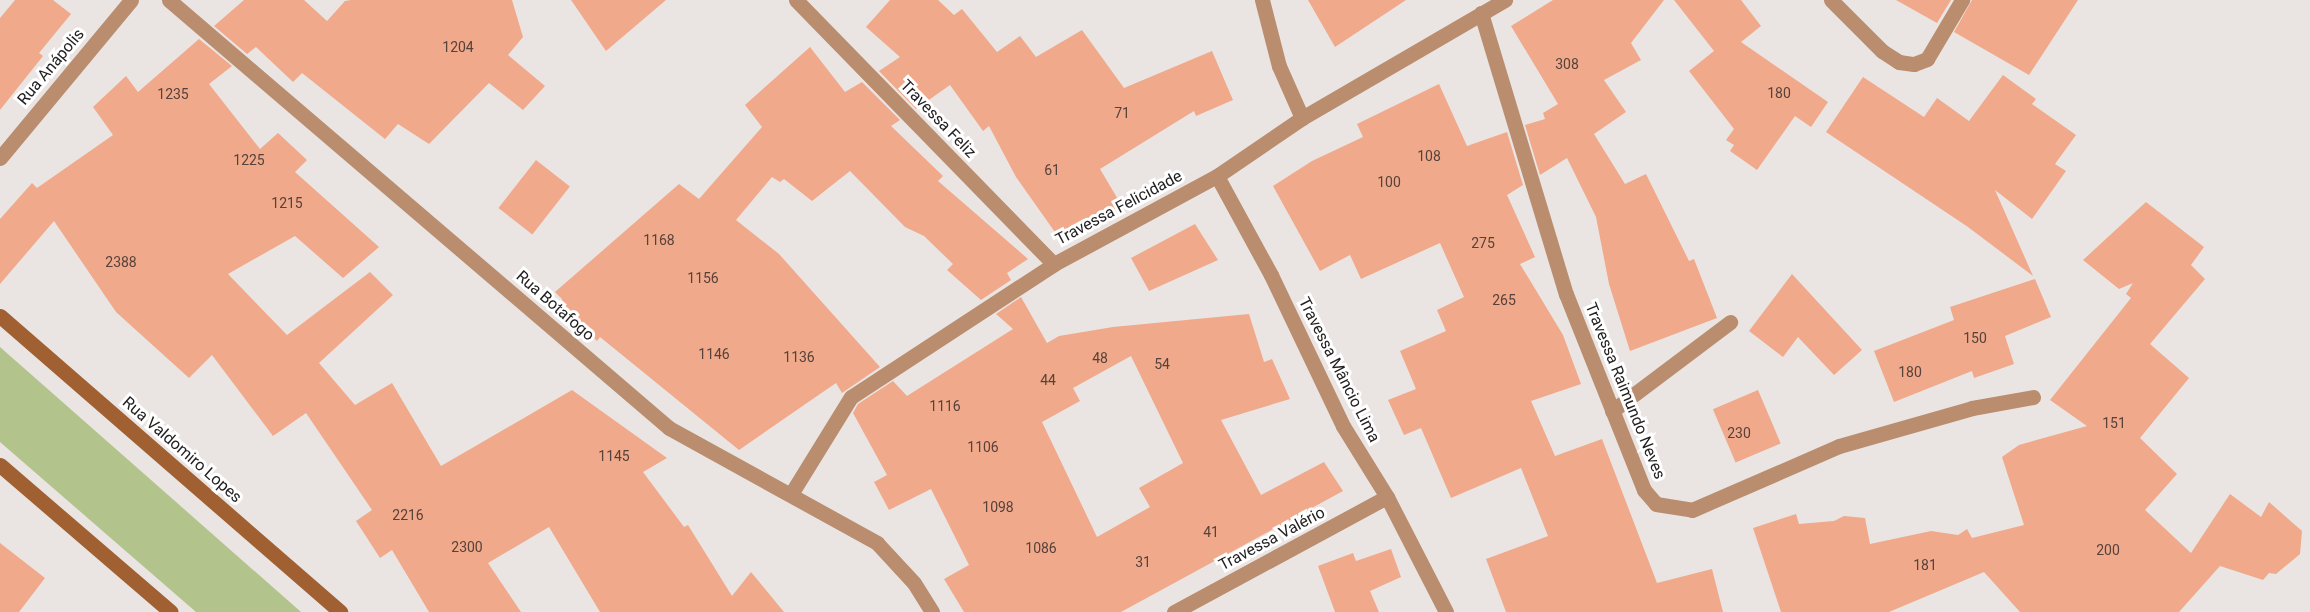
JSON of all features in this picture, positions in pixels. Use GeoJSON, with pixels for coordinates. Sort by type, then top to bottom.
{"type":"FeatureCollection","features":[{"type":"Feature","properties":{"kind":"street","name":"Rua Anápolis"},"geometry":{"type":"LineString","coordinates":[[0,158],[130,0]]}},
{"type":"Feature","properties":{"kind":"street","name":"Rua Botafogo"},"geometry":{"type":"LineString","coordinates":[[170,0],[669,428],[877,543],[914,584],[932,612]]}},
{"type":"Feature","properties":{"kind":"street","name":"Travessa Feliz"},"geometry":{"type":"LineString","coordinates":[[796,0],[1054,264]]}},
{"type":"Feature","properties":{"kind":"street"},"geometry":{"type":"LineString","coordinates":[[1262,0],[1280,66],[1302,118]]}},
{"type":"Feature","properties":{"kind":"street","name":"Travessa Felicidade"},"geometry":{"type":"LineString","coordinates":[[791,494],[851,397],[1054,264],[1217,176],[1302,118],[1505,0]]}},
{"type":"Feature","properties":{"kind":"street"},"geometry":{"type":"LineString","coordinates":[[1831,0],[1882,51],[1899,62],[1914,64],[1927,59],[1962,0]]}},
{"type":"Feature","properties":{"kind":"street","name":"Travessa Raimundo Neves"},"geometry":{"type":"LineString","coordinates":[[1481,13],[1566,294],[1644,490],[1656,504],[1692,510],[1839,446],[1972,408],[2033,397]]}},
{"type":"Feature","properties":{"kind":"street","name":"Travessa Mâncio Lima"},"geometry":{"type":"LineString","coordinates":[[1217,176],[1271,275],[1343,426],[1387,498],[1446,612]]}},
{"type":"Feature","properties":{"kind":"street","name":"Rua Valdomiro Lopes"},"geometry":{"type":"LineString","coordinates":[[0,316],[340,612]]}},
{"type":"Feature","properties":{"kind":"street"},"geometry":{"type":"LineString","coordinates":[[1612,411],[1730,322]]}},
{"type":"Feature","properties":{"kind":"street"},"geometry":{"type":"LineString","coordinates":[[0,465],[171,612]]}},
{"type":"Feature","properties":{"kind":"street","name":"Travessa Valério"},"geometry":{"type":"LineString","coordinates":[[1174,612],[1387,498]]}},
{"type":"Feature","properties":{"kind":"green space"},"geometry":{"type":"Polygon","coordinates":[[[0,347],[301,612],[196,612],[0,442],[0,347]]]}},
{"type":"Feature","properties":{"kind":"building"},"geometry":{"type":"Polygon","coordinates":[[[15,0],[53,0],[71,14],[39,53],[43,56],[0,110],[0,18],[15,0]]]}},
{"type":"Feature","properties":{"kind":"building"},"geometry":{"type":"Polygon","coordinates":[[[244,0],[304,0],[327,21],[345,1],[351,0],[512,0],[523,37],[508,55],[545,86],[523,110],[489,83],[429,144],[398,124],[385,139],[302,73],[293,82],[256,47],[247,54],[214,26],[244,0]]]}},
{"type":"Feature","properties":{"kind":"building"},"geometry":{"type":"Polygon","coordinates":[[[571,0],[666,0],[606,51],[571,0]]]}},
{"type":"Feature","properties":{"kind":"building"},"geometry":{"type":"Polygon","coordinates":[[[890,0],[938,0],[954,15],[962,9],[997,52],[1020,36],[1036,57],[1082,30],[1124,88],[1212,51],[1233,100],[1196,116],[1194,111],[1100,169],[1122,206],[1057,235],[1016,177],[989,126],[983,131],[950,85],[916,109],[879,71],[900,57],[866,27],[890,0]]]}},
{"type":"Feature","properties":{"kind":"building"},"geometry":{"type":"Polygon","coordinates":[[[1308,0],[1406,0],[1335,47],[1308,0]]]}},
{"type":"Feature","properties":{"kind":"building"},"geometry":{"type":"Polygon","coordinates":[[[1553,0],[1664,0],[1631,43],[1641,60],[1604,80],[1626,112],[1594,134],[1625,184],[1646,174],[1689,261],[1694,259],[1717,318],[1630,351],[1609,284],[1596,217],[1567,158],[1540,175],[1525,125],[1545,119],[1543,113],[1558,104],[1511,26],[1553,0]]]}},
{"type":"Feature","properties":{"kind":"building"},"geometry":{"type":"Polygon","coordinates":[[[1674,0],[1741,0],[1761,26],[1741,42],[1828,102],[1811,127],[1795,116],[1757,170],[1730,151],[1734,145],[1726,140],[1734,129],[1689,71],[1714,51],[1674,0]]]}},
{"type":"Feature","properties":{"kind":"building"},"geometry":{"type":"Polygon","coordinates":[[[1896,0],[1951,0],[1937,23],[1896,0]]]}},
{"type":"Feature","properties":{"kind":"building"},"geometry":{"type":"Polygon","coordinates":[[[1972,0],[2078,0],[2029,75],[1954,32],[1972,0]]]}},
{"type":"Feature","properties":{"kind":"building"},"geometry":{"type":"Polygon","coordinates":[[[199,39],[232,66],[209,84],[260,149],[278,133],[307,160],[295,172],[379,247],[343,278],[295,236],[228,274],[287,335],[370,272],[393,295],[319,363],[355,405],[392,383],[441,466],[572,390],[667,458],[643,472],[684,527],[688,525],[732,596],[751,572],[784,612],[600,612],[549,527],[488,563],[521,612],[429,612],[392,550],[380,558],[356,521],[372,510],[306,413],[273,436],[212,355],[189,378],[116,312],[54,221],[0,284],[0,219],[32,183],[37,188],[113,135],[93,107],[126,76],[138,92],[199,39]]]}},
{"type":"Feature","properties":{"kind":"building"},"geometry":{"type":"Polygon","coordinates":[[[810,47],[845,92],[862,82],[900,120],[891,126],[943,176],[938,181],[1028,259],[1007,273],[1011,280],[981,300],[947,270],[953,264],[924,236],[905,227],[850,171],[812,201],[784,179],[780,182],[772,177],[736,220],[779,254],[880,367],[842,393],[836,383],[739,450],[600,337],[597,341],[559,303],[562,299],[555,292],[679,184],[699,199],[762,127],[745,105],[810,47]]]}},
{"type":"Feature","properties":{"kind":"building"},"geometry":{"type":"Polygon","coordinates":[[[2003,75],[2036,99],[2032,104],[2076,135],[2055,164],[2066,171],[2032,219],[1995,190],[2033,276],[1968,227],[1826,132],[1863,77],[1924,117],[1937,98],[1969,121],[2003,75]]]}},
{"type":"Feature","properties":{"kind":"building"},"geometry":{"type":"Polygon","coordinates":[[[1439,84],[1467,146],[1507,132],[1523,185],[1507,195],[1535,257],[1520,264],[1563,335],[1581,384],[1531,401],[1555,456],[1602,439],[1657,583],[1712,569],[1723,612],[1506,612],[1486,559],[1548,536],[1521,468],[1451,498],[1421,428],[1404,435],[1388,400],[1416,389],[1400,351],[1446,331],[1437,310],[1464,297],[1440,243],[1361,279],[1350,255],[1320,271],[1273,186],[1312,161],[1363,137],[1357,124],[1439,84]]]}},
{"type":"Feature","properties":{"kind":"building"},"geometry":{"type":"Polygon","coordinates":[[[536,160],[570,186],[532,235],[498,208],[536,160]]]}},
{"type":"Feature","properties":{"kind":"building"},"geometry":{"type":"Polygon","coordinates":[[[2146,202],[2204,247],[2191,265],[2205,279],[2150,344],[2189,378],[2140,438],[2177,474],[2145,510],[2191,553],[2230,494],[2261,517],[2269,502],[2302,531],[2300,554],[2276,574],[2269,573],[2263,580],[2220,566],[2179,612],[2020,612],[1984,572],[1889,612],[1781,612],[1753,528],[1796,514],[1799,524],[1834,521],[1844,516],[1865,518],[1870,544],[1931,531],[1958,535],[1967,529],[1972,538],[2024,525],[2002,457],[2019,445],[2087,426],[2050,400],[2131,298],[2126,294],[2133,283],[2119,289],[2083,260],[2146,202]]]}},
{"type":"Feature","properties":{"kind":"building"},"geometry":{"type":"Polygon","coordinates":[[[1195,224],[1218,260],[1149,291],[1131,258],[1195,224]]]}},
{"type":"Feature","properties":{"kind":"building"},"geometry":{"type":"Polygon","coordinates":[[[1792,274],[1862,350],[1834,375],[1798,337],[1783,357],[1749,331],[1792,274]]]}},
{"type":"Feature","properties":{"kind":"building"},"geometry":{"type":"Polygon","coordinates":[[[2035,279],[2051,317],[2005,336],[2014,364],[1974,378],[1972,371],[1894,402],[1874,351],[1954,320],[1950,307],[2035,279]]]}},
{"type":"Feature","properties":{"kind":"building"},"geometry":{"type":"Polygon","coordinates":[[[1021,297],[1047,343],[1059,336],[1113,327],[1249,314],[1264,362],[1272,359],[1290,399],[1221,420],[1261,495],[1324,462],[1343,491],[1121,612],[964,612],[944,579],[969,565],[931,489],[889,510],[874,482],[887,475],[853,413],[858,404],[893,381],[907,396],[1013,329],[996,314],[1021,297]],[[1131,356],[1073,388],[1080,401],[1042,422],[1097,537],[1150,507],[1139,488],[1183,463],[1131,356]]]}},
{"type":"Feature","properties":{"kind":"building"},"geometry":{"type":"Polygon","coordinates":[[[1758,390],[1781,443],[1736,463],[1713,409],[1758,390]]]}},
{"type":"Feature","properties":{"kind":"building"},"geometry":{"type":"Polygon","coordinates":[[[0,543],[45,578],[19,612],[0,612],[0,543]]]}},
{"type":"Feature","properties":{"kind":"building"},"geometry":{"type":"Polygon","coordinates":[[[1391,549],[1401,577],[1370,591],[1379,612],[1335,612],[1318,566],[1353,553],[1356,561],[1391,549]]]}}]}
